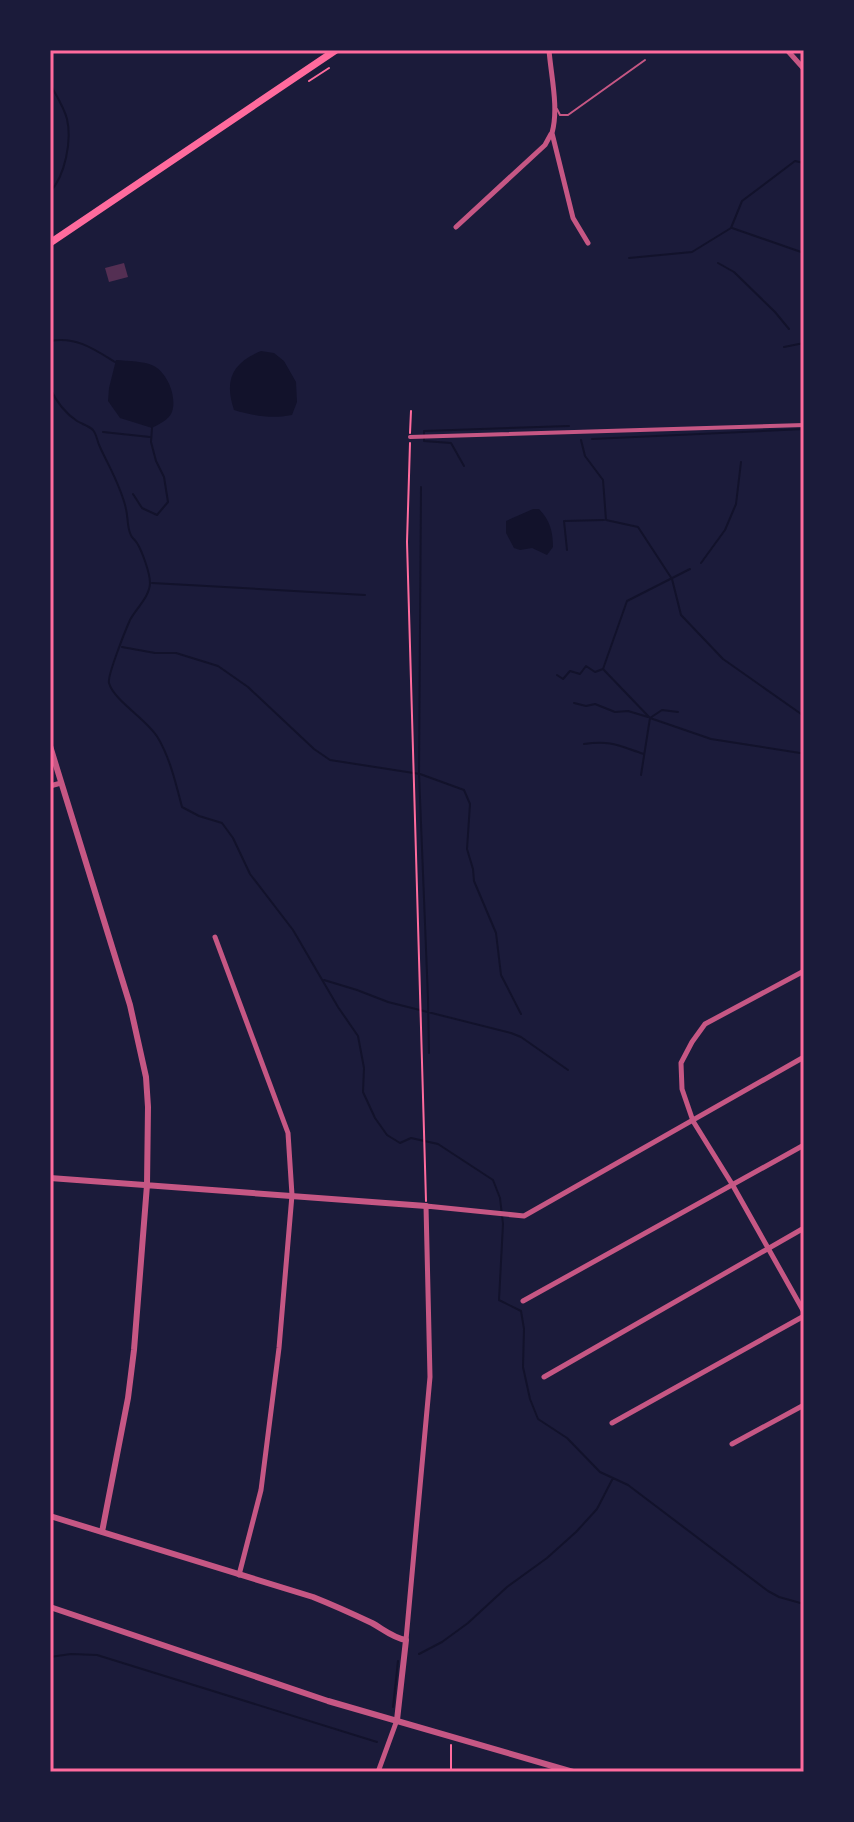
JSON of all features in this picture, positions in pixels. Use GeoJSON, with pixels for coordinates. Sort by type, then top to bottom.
{"type":"FeatureCollection","features":[{"type":"Feature","properties":{"kind":"main road"},"geometry":{"type":"LineString","coordinates":[[50,243],[336,50]]}},
{"type":"Feature","properties":{"kind":"street"},"geometry":{"type":"LineString","coordinates":[[456,227],[545,145],[552,133],[555,123],[549,50]]}},
{"type":"Feature","properties":{"kind":"street"},"geometry":{"type":"LineString","coordinates":[[787,50],[804,69]]}},
{"type":"Feature","properties":{"kind":"street"},"geometry":{"type":"LineString","coordinates":[[552,133],[573,218],[588,243]]}},
{"type":"Feature","properties":{"kind":"street"},"geometry":{"type":"LineString","coordinates":[[410,437],[804,425]]}},
{"type":"Feature","properties":{"kind":"street"},"geometry":{"type":"LineString","coordinates":[[50,746],[130,1005],[143,1055],[148,1107],[147,1185],[132,1374],[102,1532]]}},
{"type":"Feature","properties":{"kind":"street"},"geometry":{"type":"LineString","coordinates":[[50,786],[61,783]]}},
{"type":"Feature","properties":{"kind":"street"},"geometry":{"type":"LineString","coordinates":[[215,937],[288,1133],[292,1195],[279,1348],[261,1490],[239,1575]]}},
{"type":"Feature","properties":{"kind":"street"},"geometry":{"type":"LineString","coordinates":[[612,1423],[804,1314],[693,1121],[682,1089],[681,1063],[705,1024],[804,971]]}},
{"type":"Feature","properties":{"kind":"street"},"geometry":{"type":"LineString","coordinates":[[50,1178],[524,1216],[804,1057]]}},
{"type":"Feature","properties":{"kind":"street"},"geometry":{"type":"LineString","coordinates":[[523,1301],[804,1145]]}},
{"type":"Feature","properties":{"kind":"street"},"geometry":{"type":"LineString","coordinates":[[378,1772],[397,1720],[430,1377],[426,1206]]}},
{"type":"Feature","properties":{"kind":"street"},"geometry":{"type":"LineString","coordinates":[[544,1377],[804,1228]]}},
{"type":"Feature","properties":{"kind":"street"},"geometry":{"type":"LineString","coordinates":[[732,1444],[804,1405]]}},
{"type":"Feature","properties":{"kind":"street"},"geometry":{"type":"LineString","coordinates":[[50,1516],[313,1597],[406,1640]]}},
{"type":"Feature","properties":{"kind":"street"},"geometry":{"type":"LineString","coordinates":[[50,1607],[328,1701],[573,1772]]}},
{"type":"Feature","properties":{"kind":"lane"},"geometry":{"type":"LineString","coordinates":[[554,105],[560,115],[568,115],[645,60]]}},
{"type":"Feature","properties":{"kind":"path"},"geometry":{"type":"LineString","coordinates":[[309,81],[329,68]]}},
{"type":"Feature","properties":{"kind":"path"},"geometry":{"type":"LineString","coordinates":[[411,411],[408,573],[426,1206]]}},
{"type":"Feature","properties":{"kind":"path"},"geometry":{"type":"LineString","coordinates":[[451,1736],[451,1772]]}},
{"type":"Feature","properties":{"kind":"shaded area"},"geometry":{"type":"Polygon","coordinates":[[[261,351],[274,353],[284,361],[296,382],[297,402],[292,415],[263,416],[234,410],[230,390],[233,374],[243,361],[261,351]]]}},
{"type":"Feature","properties":{"kind":"shaded area"},"geometry":{"type":"Polygon","coordinates":[[[116,360],[150,364],[163,374],[173,400],[172,412],[166,420],[152,428],[120,418],[108,401],[116,360]]]}},
{"type":"Feature","properties":{"kind":"shaded area"},"geometry":{"type":"Polygon","coordinates":[[[539,509],[550,526],[553,547],[547,555],[532,548],[514,548],[506,533],[506,521],[539,509]]]}},
{"type":"Feature","properties":{"kind":"building"},"geometry":{"type":"Polygon","coordinates":[[[124,263],[128,277],[109,282],[105,268],[124,263]]]}},
{"type":"Feature","properties":{"kind":"waterway"},"geometry":{"type":"LineString","coordinates":[[50,84],[66,115],[69,137],[63,168],[50,192]]}},
{"type":"Feature","properties":{"kind":"waterway"},"geometry":{"type":"LineString","coordinates":[[629,258],[692,252],[731,228],[742,201],[795,161],[804,163]]}},
{"type":"Feature","properties":{"kind":"waterway"},"geometry":{"type":"LineString","coordinates":[[732,228],[804,253]]}},
{"type":"Feature","properties":{"kind":"waterway"},"geometry":{"type":"LineString","coordinates":[[718,263],[734,272],[789,329]]}},
{"type":"Feature","properties":{"kind":"waterway"},"geometry":{"type":"LineString","coordinates":[[50,341],[76,342],[115,362]]}},
{"type":"Feature","properties":{"kind":"waterway"},"geometry":{"type":"LineString","coordinates":[[784,347],[804,343]]}},
{"type":"Feature","properties":{"kind":"waterway"},"geometry":{"type":"LineString","coordinates":[[50,388],[69,414],[94,432],[121,492],[130,533],[141,551],[149,574],[148,593],[130,620],[114,662],[109,679],[112,690],[158,738],[182,807],[222,823],[233,838],[250,874],[293,930],[358,1036],[364,1068],[363,1092],[387,1135],[400,1143],[411,1138],[438,1144],[493,1180],[500,1198],[503,1224],[499,1300],[521,1311],[523,1367],[538,1419],[567,1438],[600,1472],[628,1485],[768,1591],[804,1604]]}},
{"type":"Feature","properties":{"kind":"waterway"},"geometry":{"type":"LineString","coordinates":[[464,466],[451,443],[424,441],[424,431],[569,426]]}},
{"type":"Feature","properties":{"kind":"waterway"},"geometry":{"type":"LineString","coordinates":[[133,494],[142,508],[157,515],[168,502],[164,477],[151,442],[152,428]]}},
{"type":"Feature","properties":{"kind":"waterway"},"geometry":{"type":"LineString","coordinates":[[592,439],[804,429]]}},
{"type":"Feature","properties":{"kind":"waterway"},"geometry":{"type":"LineString","coordinates":[[103,432],[150,437]]}},
{"type":"Feature","properties":{"kind":"waterway"},"geometry":{"type":"LineString","coordinates":[[581,440],[585,456],[603,480],[606,520],[638,527],[672,579],[681,615],[723,659],[804,716]]}},
{"type":"Feature","properties":{"kind":"waterway"},"geometry":{"type":"LineString","coordinates":[[701,563],[725,530],[736,504],[741,462]]}},
{"type":"Feature","properties":{"kind":"waterway"},"geometry":{"type":"LineString","coordinates":[[421,487],[419,773],[429,1053]]}},
{"type":"Feature","properties":{"kind":"waterway"},"geometry":{"type":"LineString","coordinates":[[567,550],[564,521],[604,520]]}},
{"type":"Feature","properties":{"kind":"waterway"},"geometry":{"type":"LineString","coordinates":[[690,569],[627,601],[603,669],[650,718],[711,739],[800,753]]}},
{"type":"Feature","properties":{"kind":"waterway"},"geometry":{"type":"LineString","coordinates":[[152,583],[365,595]]}},
{"type":"Feature","properties":{"kind":"waterway"},"geometry":{"type":"LineString","coordinates":[[122,647],[176,653],[218,666],[248,687],[314,749],[330,760],[420,774],[464,790],[470,804],[467,849],[474,881],[496,933],[501,975],[521,1014]]}},
{"type":"Feature","properties":{"kind":"waterway"},"geometry":{"type":"LineString","coordinates":[[557,675],[563,679],[570,671],[580,674],[586,666],[595,672],[603,669]]}},
{"type":"Feature","properties":{"kind":"waterway"},"geometry":{"type":"LineString","coordinates":[[574,703],[586,706],[595,704],[615,712],[628,711],[648,717]]}},
{"type":"Feature","properties":{"kind":"waterway"},"geometry":{"type":"LineString","coordinates":[[641,775],[650,718],[662,710],[678,712]]}},
{"type":"Feature","properties":{"kind":"waterway"},"geometry":{"type":"LineString","coordinates":[[584,744],[609,743],[644,754]]}},
{"type":"Feature","properties":{"kind":"waterway"},"geometry":{"type":"LineString","coordinates":[[324,980],[388,1002],[511,1033],[568,1070]]}},
{"type":"Feature","properties":{"kind":"waterway"},"geometry":{"type":"LineString","coordinates":[[419,1654],[468,1623],[507,1587],[576,1532],[597,1509],[613,1478]]}},
{"type":"Feature","properties":{"kind":"waterway"},"geometry":{"type":"LineString","coordinates":[[50,1657],[97,1655],[377,1742]]}},
{"type":"Feature","properties":{"kind":"waterway"},"geometry":{"type":"LineString","coordinates":[[393,1707],[398,1661]]}}]}
